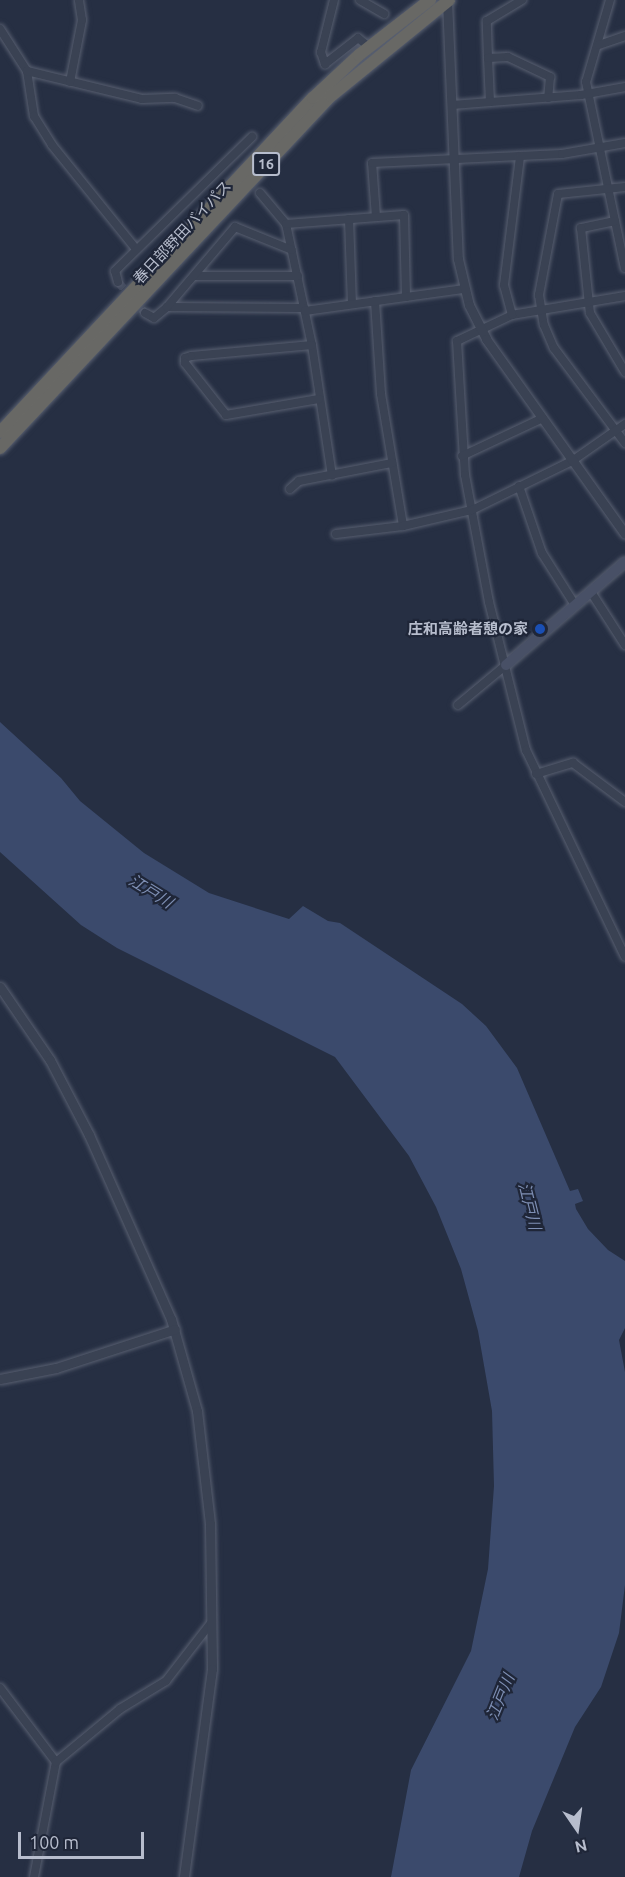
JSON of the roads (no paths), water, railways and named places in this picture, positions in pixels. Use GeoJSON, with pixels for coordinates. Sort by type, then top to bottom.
{"type":"FeatureCollection","features":[{"type":"Feature","properties":{"kind":"highway","name":"春日部野田バイパス"},"geometry":{"type":"LineString","coordinates":[[0,448],[96,337],[313,98],[369,46],[430,0]]}},
{"type":"Feature","properties":{"kind":"highway","name":"春日部野田バイパス"},"geometry":{"type":"LineString","coordinates":[[0,432],[96,337],[309,117],[355,81],[448,1]]}},
{"type":"Feature","properties":{"kind":"main road"},"geometry":{"type":"LineString","coordinates":[[507,665],[625,562]]}},
{"type":"Feature","properties":{"kind":"street"},"geometry":{"type":"LineString","coordinates":[[70,82],[82,20],[79,0]]}},
{"type":"Feature","properties":{"kind":"street"},"geometry":{"type":"LineString","coordinates":[[334,0],[321,52],[325,64],[358,39],[369,46]]}},
{"type":"Feature","properties":{"kind":"street"},"geometry":{"type":"LineString","coordinates":[[360,0],[384,14]]}},
{"type":"Feature","properties":{"kind":"street"},"geometry":{"type":"LineString","coordinates":[[490,102],[487,21],[522,0]]}},
{"type":"Feature","properties":{"kind":"street"},"geometry":{"type":"LineString","coordinates":[[609,0],[599,45],[587,75],[588,94],[625,268]]}},
{"type":"Feature","properties":{"kind":"street"},"geometry":{"type":"LineString","coordinates":[[448,1],[454,159],[464,289],[480,330],[625,534]]}},
{"type":"Feature","properties":{"kind":"street"},"geometry":{"type":"LineString","coordinates":[[0,29],[27,71],[34,116],[52,145],[136,249]]}},
{"type":"Feature","properties":{"kind":"street"},"geometry":{"type":"LineString","coordinates":[[599,45],[625,36]]}},
{"type":"Feature","properties":{"kind":"street"},"geometry":{"type":"LineString","coordinates":[[488,58],[513,58],[550,76],[548,98]]}},
{"type":"Feature","properties":{"kind":"street"},"geometry":{"type":"LineString","coordinates":[[27,71],[142,99],[175,98],[198,106]]}},
{"type":"Feature","properties":{"kind":"street"},"geometry":{"type":"LineString","coordinates":[[452,105],[588,94],[625,87]]}},
{"type":"Feature","properties":{"kind":"street"},"geometry":{"type":"LineString","coordinates":[[118,282],[115,271],[252,136]]}},
{"type":"Feature","properties":{"kind":"street"},"geometry":{"type":"LineString","coordinates":[[376,217],[372,163],[520,156],[600,149],[625,143]]}},
{"type":"Feature","properties":{"kind":"street"},"geometry":{"type":"LineString","coordinates":[[512,315],[504,285],[520,156]]}},
{"type":"Feature","properties":{"kind":"street"},"geometry":{"type":"LineString","coordinates":[[625,187],[558,194],[540,284],[541,309],[554,348],[625,443]]}},
{"type":"Feature","properties":{"kind":"street"},"geometry":{"type":"LineString","coordinates":[[260,193],[286,224],[312,345],[332,475]]}},
{"type":"Feature","properties":{"kind":"street"},"geometry":{"type":"LineString","coordinates":[[286,224],[404,214],[406,297]]}},
{"type":"Feature","properties":{"kind":"street"},"geometry":{"type":"LineString","coordinates":[[349,219],[352,304]]}},
{"type":"Feature","properties":{"kind":"street"},"geometry":{"type":"LineString","coordinates":[[615,221],[581,228],[588,302],[594,322],[625,372]]}},
{"type":"Feature","properties":{"kind":"street"},"geometry":{"type":"LineString","coordinates":[[145,313],[154,318],[167,307],[236,226],[292,250]]}},
{"type":"Feature","properties":{"kind":"street"},"geometry":{"type":"LineString","coordinates":[[195,276],[298,276]]}},
{"type":"Feature","properties":{"kind":"street"},"geometry":{"type":"LineString","coordinates":[[167,307],[305,309],[464,289]]}},
{"type":"Feature","properties":{"kind":"street"},"geometry":{"type":"LineString","coordinates":[[625,296],[512,315],[457,341],[462,456],[489,602],[507,665],[526,750],[625,957]]}},
{"type":"Feature","properties":{"kind":"street"},"geometry":{"type":"LineString","coordinates":[[375,301],[381,394],[403,526]]}},
{"type":"Feature","properties":{"kind":"street"},"geometry":{"type":"LineString","coordinates":[[312,345],[191,356],[185,358],[185,363],[226,415],[319,399]]}},
{"type":"Feature","properties":{"kind":"street"},"geometry":{"type":"LineString","coordinates":[[462,456],[543,418]]}},
{"type":"Feature","properties":{"kind":"street"},"geometry":{"type":"LineString","coordinates":[[336,534],[403,526],[472,510],[572,461],[625,424]]}},
{"type":"Feature","properties":{"kind":"street"},"geometry":{"type":"LineString","coordinates":[[290,489],[299,481],[392,463]]}},
{"type":"Feature","properties":{"kind":"street"},"geometry":{"type":"LineString","coordinates":[[519,486],[542,553],[575,605]]}},
{"type":"Feature","properties":{"kind":"street"},"geometry":{"type":"LineString","coordinates":[[591,592],[625,645]]}},
{"type":"Feature","properties":{"kind":"street"},"geometry":{"type":"LineString","coordinates":[[458,705],[507,665]]}},
{"type":"Feature","properties":{"kind":"street"},"geometry":{"type":"LineString","coordinates":[[536,774],[573,763],[625,802]]}},
{"type":"Feature","properties":{"kind":"street"},"geometry":{"type":"LineString","coordinates":[[0,987],[62,1081],[175,1329],[200,1430],[210,1524],[211,1690],[184,1877]]}},
{"type":"Feature","properties":{"kind":"street"},"geometry":{"type":"LineString","coordinates":[[0,1379],[56,1368],[175,1329]]}},
{"type":"Feature","properties":{"kind":"street"},"geometry":{"type":"LineString","coordinates":[[34,1877],[56,1762],[120,1708],[166,1681],[212,1623]]}},
{"type":"Feature","properties":{"kind":"street"},"geometry":{"type":"LineString","coordinates":[[0,1688],[56,1762]]}},
{"type":"Feature","properties":{"kind":"water","name":"江戸川"},"geometry":{"type":"Polygon","coordinates":[[[0,722],[61,778],[80,801],[144,853],[209,893],[289,919],[303,906],[328,921],[340,923],[462,1004],[486,1026],[517,1068],[570,1191],[578,1189],[583,1201],[575,1204],[576,1209],[588,1229],[608,1250],[625,1261],[625,1328],[619,1340],[625,1372],[625,1585],[619,1633],[601,1687],[575,1727],[532,1831],[519,1877],[391,1877],[411,1770],[471,1651],[488,1569],[494,1486],[492,1411],[478,1331],[461,1269],[436,1207],[409,1156],[335,1057],[117,948],[81,925],[0,852],[0,722]]]}},
{"type":"Feature","properties":{"kind":"tunnel"},"geometry":{"type":"LineString","coordinates":[[118,282],[145,313]]}},
{"type":"Feature","properties":{"kind":"place","name":"庄和高齢者憩の家"},"geometry":{"type":"Point","coordinates":[540,629]}}]}
